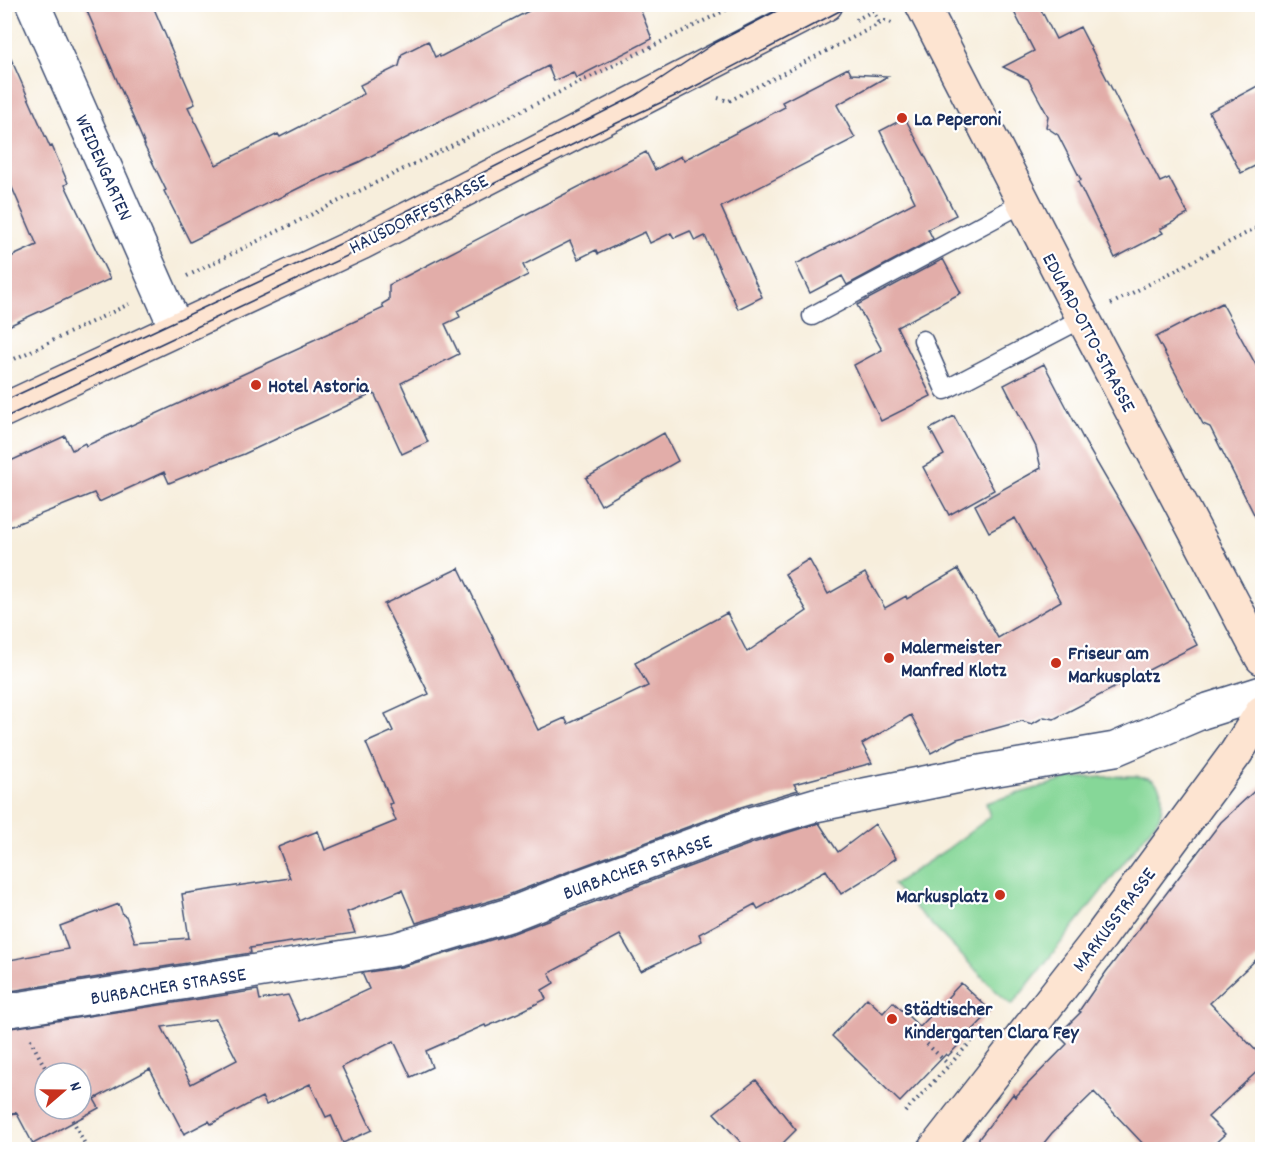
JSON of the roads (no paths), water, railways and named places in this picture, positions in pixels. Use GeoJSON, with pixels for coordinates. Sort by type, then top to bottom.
{"type":"FeatureCollection","features":[{"type":"Feature","properties":{"kind":"street","name":"WEIDENGARTEN"},"geometry":{"type":"LineString","coordinates":[[33,4],[177,330]]}},
{"type":"Feature","properties":{"kind":"street","name":"HAUSDORFFSTRASSE"},"geometry":{"type":"LineString","coordinates":[[4,410],[361,243],[826,4]]}},
{"type":"Feature","properties":{"kind":"street","name":"EDUARD-OTTO-STRASSE"},"geometry":{"type":"LineString","coordinates":[[922,4],[1023,203],[1263,658]]}},
{"type":"Feature","properties":{"kind":"street","name":"BURBACHER STRASSE"},"geometry":{"type":"LineString","coordinates":[[4,1011],[396,949],[509,915],[747,825],[804,808],[974,773],[1114,749],[1202,712],[1263,693]]}},
{"type":"Feature","properties":{"kind":"street","name":"MARKUSSTRASSE"},"geometry":{"type":"LineString","coordinates":[[934,1149],[1101,936],[1236,753],[1263,712]]}},
{"type":"Feature","properties":{"kind":"lane"},"geometry":{"type":"LineString","coordinates":[[812,316],[1023,203]]}},
{"type":"Feature","properties":{"kind":"lane"},"geometry":{"type":"LineString","coordinates":[[923,340],[945,390],[1083,318]]}},
{"type":"Feature","properties":{"kind":"tram line"},"geometry":{"type":"LineString","coordinates":[[4,401],[359,235],[635,96],[713,44],[790,4]]}},
{"type":"Feature","properties":{"kind":"tram line"},"geometry":{"type":"LineString","coordinates":[[4,418],[368,246],[690,89],[853,4]]}},
{"type":"Feature","properties":{"kind":"place","name":"La Peperoni"},"geometry":{"type":"Point","coordinates":[902,118]}},
{"type":"Feature","properties":{"kind":"place","name":"Hotel Astoria"},"geometry":{"type":"Point","coordinates":[256,385]}},
{"type":"Feature","properties":{"kind":"place","name":"Malermeister Manfred Klotz"},"geometry":{"type":"Point","coordinates":[889,658]}},
{"type":"Feature","properties":{"kind":"place","name":"Friseur am Markusplatz"},"geometry":{"type":"Point","coordinates":[1056,663]}},
{"type":"Feature","properties":{"kind":"place","name":"Markusplatz"},"geometry":{"type":"Point","coordinates":[1000,895]}},
{"type":"Feature","properties":{"kind":"place","name":"Städtischer Kindergarten Clara Fey"},"geometry":{"type":"Point","coordinates":[892,1019]}}]}
